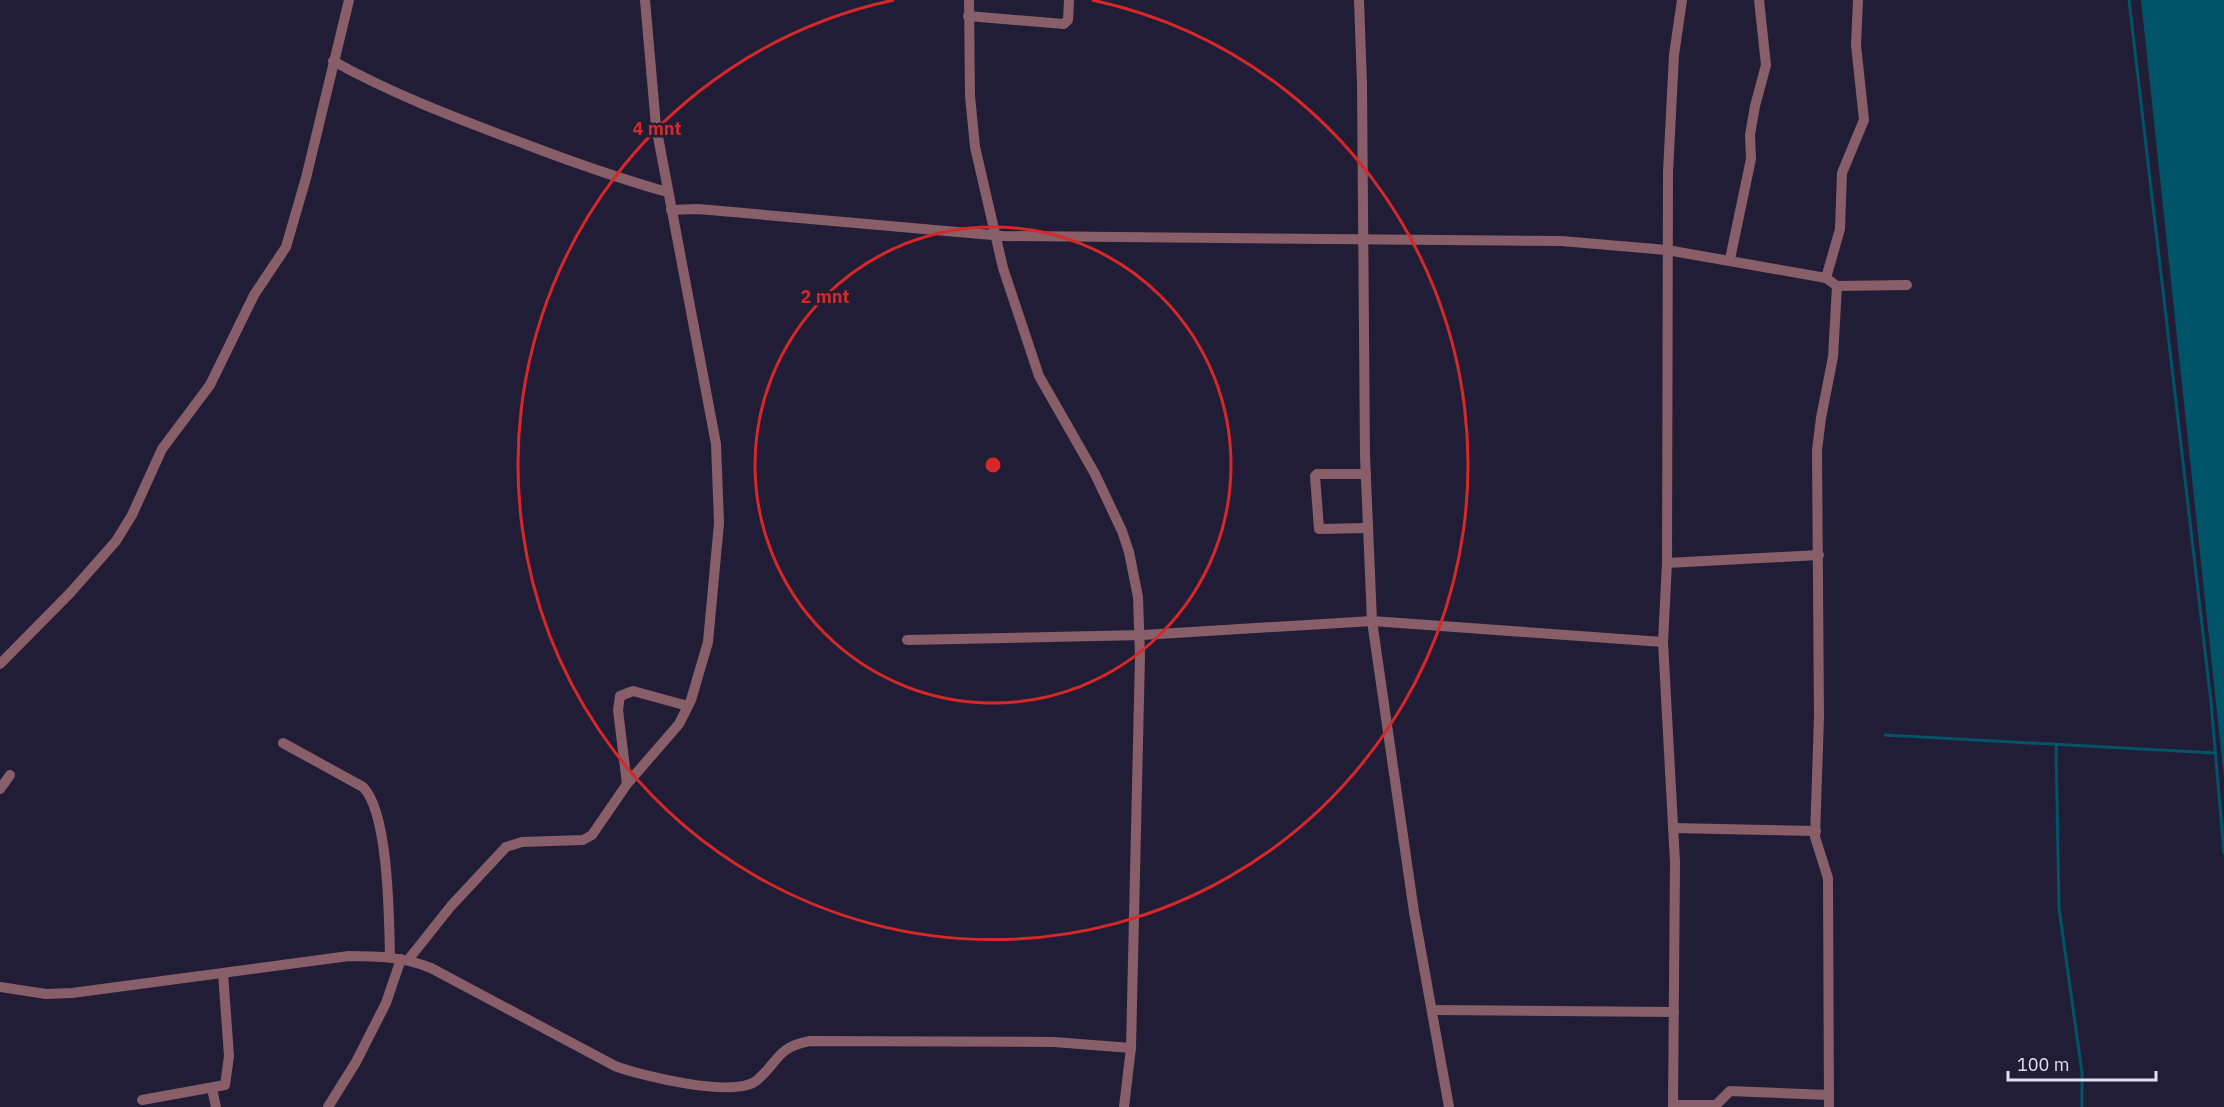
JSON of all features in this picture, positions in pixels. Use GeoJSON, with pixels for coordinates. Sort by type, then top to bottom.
{"type":"FeatureCollection","features":[{"type":"Feature","properties":{"kind":"street"},"geometry":{"type":"LineString","coordinates":[[0,663],[71,592],[116,541],[132,515],[162,448],[217,372],[254,295],[289,240],[349,0]]}},
{"type":"Feature","properties":{"kind":"street"},"geometry":{"type":"LineString","coordinates":[[328,1107],[356,1062],[381,1012],[400,958],[506,847],[522,842],[586,839],[627,784],[673,733],[688,706],[711,624],[719,523],[719,482],[716,444],[656,126],[645,0]]}},
{"type":"Feature","properties":{"kind":"street"},"geometry":{"type":"LineString","coordinates":[[969,0],[970,96],[975,147],[1011,296],[1039,376],[1095,474],[1122,531],[1129,552],[1138,597],[1140,635],[1131,1048],[1124,1107]]}},
{"type":"Feature","properties":{"kind":"street"},"geometry":{"type":"LineString","coordinates":[[968,16],[1064,24],[1068,20],[1069,0]]}},
{"type":"Feature","properties":{"kind":"street"},"geometry":{"type":"LineString","coordinates":[[1359,0],[1366,474],[1372,621],[1414,912],[1449,1107]]}},
{"type":"Feature","properties":{"kind":"street"},"geometry":{"type":"LineString","coordinates":[[1682,0],[1670,113],[1666,563],[1663,642],[1673,828],[1673,1106],[1716,1105],[1730,1091],[1829,1095]]}},
{"type":"Feature","properties":{"kind":"street"},"geometry":{"type":"LineString","coordinates":[[1730,259],[1751,159],[1750,135],[1755,106],[1766,65],[1759,0]]}},
{"type":"Feature","properties":{"kind":"street"},"geometry":{"type":"LineString","coordinates":[[1826,278],[1840,229],[1842,173],[1864,120],[1856,45],[1858,0]]}},
{"type":"Feature","properties":{"kind":"street"},"geometry":{"type":"LineString","coordinates":[[333,61],[389,91],[454,118],[590,170],[667,192]]}},
{"type":"Feature","properties":{"kind":"street"},"geometry":{"type":"LineString","coordinates":[[671,210],[698,209],[996,235],[1362,241],[1562,241],[1667,250],[1730,259],[1826,278],[1837,286],[1907,285]]}},
{"type":"Feature","properties":{"kind":"street"},"geometry":{"type":"LineString","coordinates":[[1829,1107],[1828,878],[1816,845],[1818,435],[1833,357],[1837,286]]}},
{"type":"Feature","properties":{"kind":"street"},"geometry":{"type":"LineString","coordinates":[[1366,474],[1317,474],[1315,478],[1320,530],[1368,528]]}},
{"type":"Feature","properties":{"kind":"street"},"geometry":{"type":"LineString","coordinates":[[1666,563],[1819,555]]}},
{"type":"Feature","properties":{"kind":"street"},"geometry":{"type":"LineString","coordinates":[[906,640],[1140,635],[1372,621],[1663,642]]}},
{"type":"Feature","properties":{"kind":"street"},"geometry":{"type":"LineString","coordinates":[[627,784],[618,710],[620,696],[633,691],[688,706]]}},
{"type":"Feature","properties":{"kind":"street"},"geometry":{"type":"LineString","coordinates":[[284,743],[363,787],[371,797],[382,847],[400,958]]}},
{"type":"Feature","properties":{"kind":"street"},"geometry":{"type":"LineString","coordinates":[[0,789],[10,774]]}},
{"type":"Feature","properties":{"kind":"street"},"geometry":{"type":"LineString","coordinates":[[1673,828],[1816,831]]}},
{"type":"Feature","properties":{"kind":"street"},"geometry":{"type":"LineString","coordinates":[[0,987],[60,994],[349,956],[400,958],[431,968],[615,1066],[632,1072],[715,1086],[746,1086],[757,1079],[787,1047],[810,1041],[1054,1042],[1131,1048]]}},
{"type":"Feature","properties":{"kind":"street"},"geometry":{"type":"LineString","coordinates":[[142,1100],[225,1085],[228,1078],[223,973]]}},
{"type":"Feature","properties":{"kind":"street"},"geometry":{"type":"LineString","coordinates":[[1432,1010],[1674,1012]]}},
{"type":"Feature","properties":{"kind":"street"},"geometry":{"type":"LineString","coordinates":[[212,1089],[216,1107]]}},
{"type":"Feature","properties":{"kind":"water"},"geometry":{"type":"Polygon","coordinates":[[[2141,0],[2224,0],[2224,778],[2141,0]]]}},
{"type":"Feature","properties":{"kind":"waterway"},"geometry":{"type":"LineString","coordinates":[[2129,0],[2211,702],[2224,853]]}},
{"type":"Feature","properties":{"kind":"waterway"},"geometry":{"type":"LineString","coordinates":[[1885,735],[2215,753]]}},
{"type":"Feature","properties":{"kind":"waterway"},"geometry":{"type":"LineString","coordinates":[[2056,744],[2059,908],[2082,1073],[2082,1107]]}}]}
